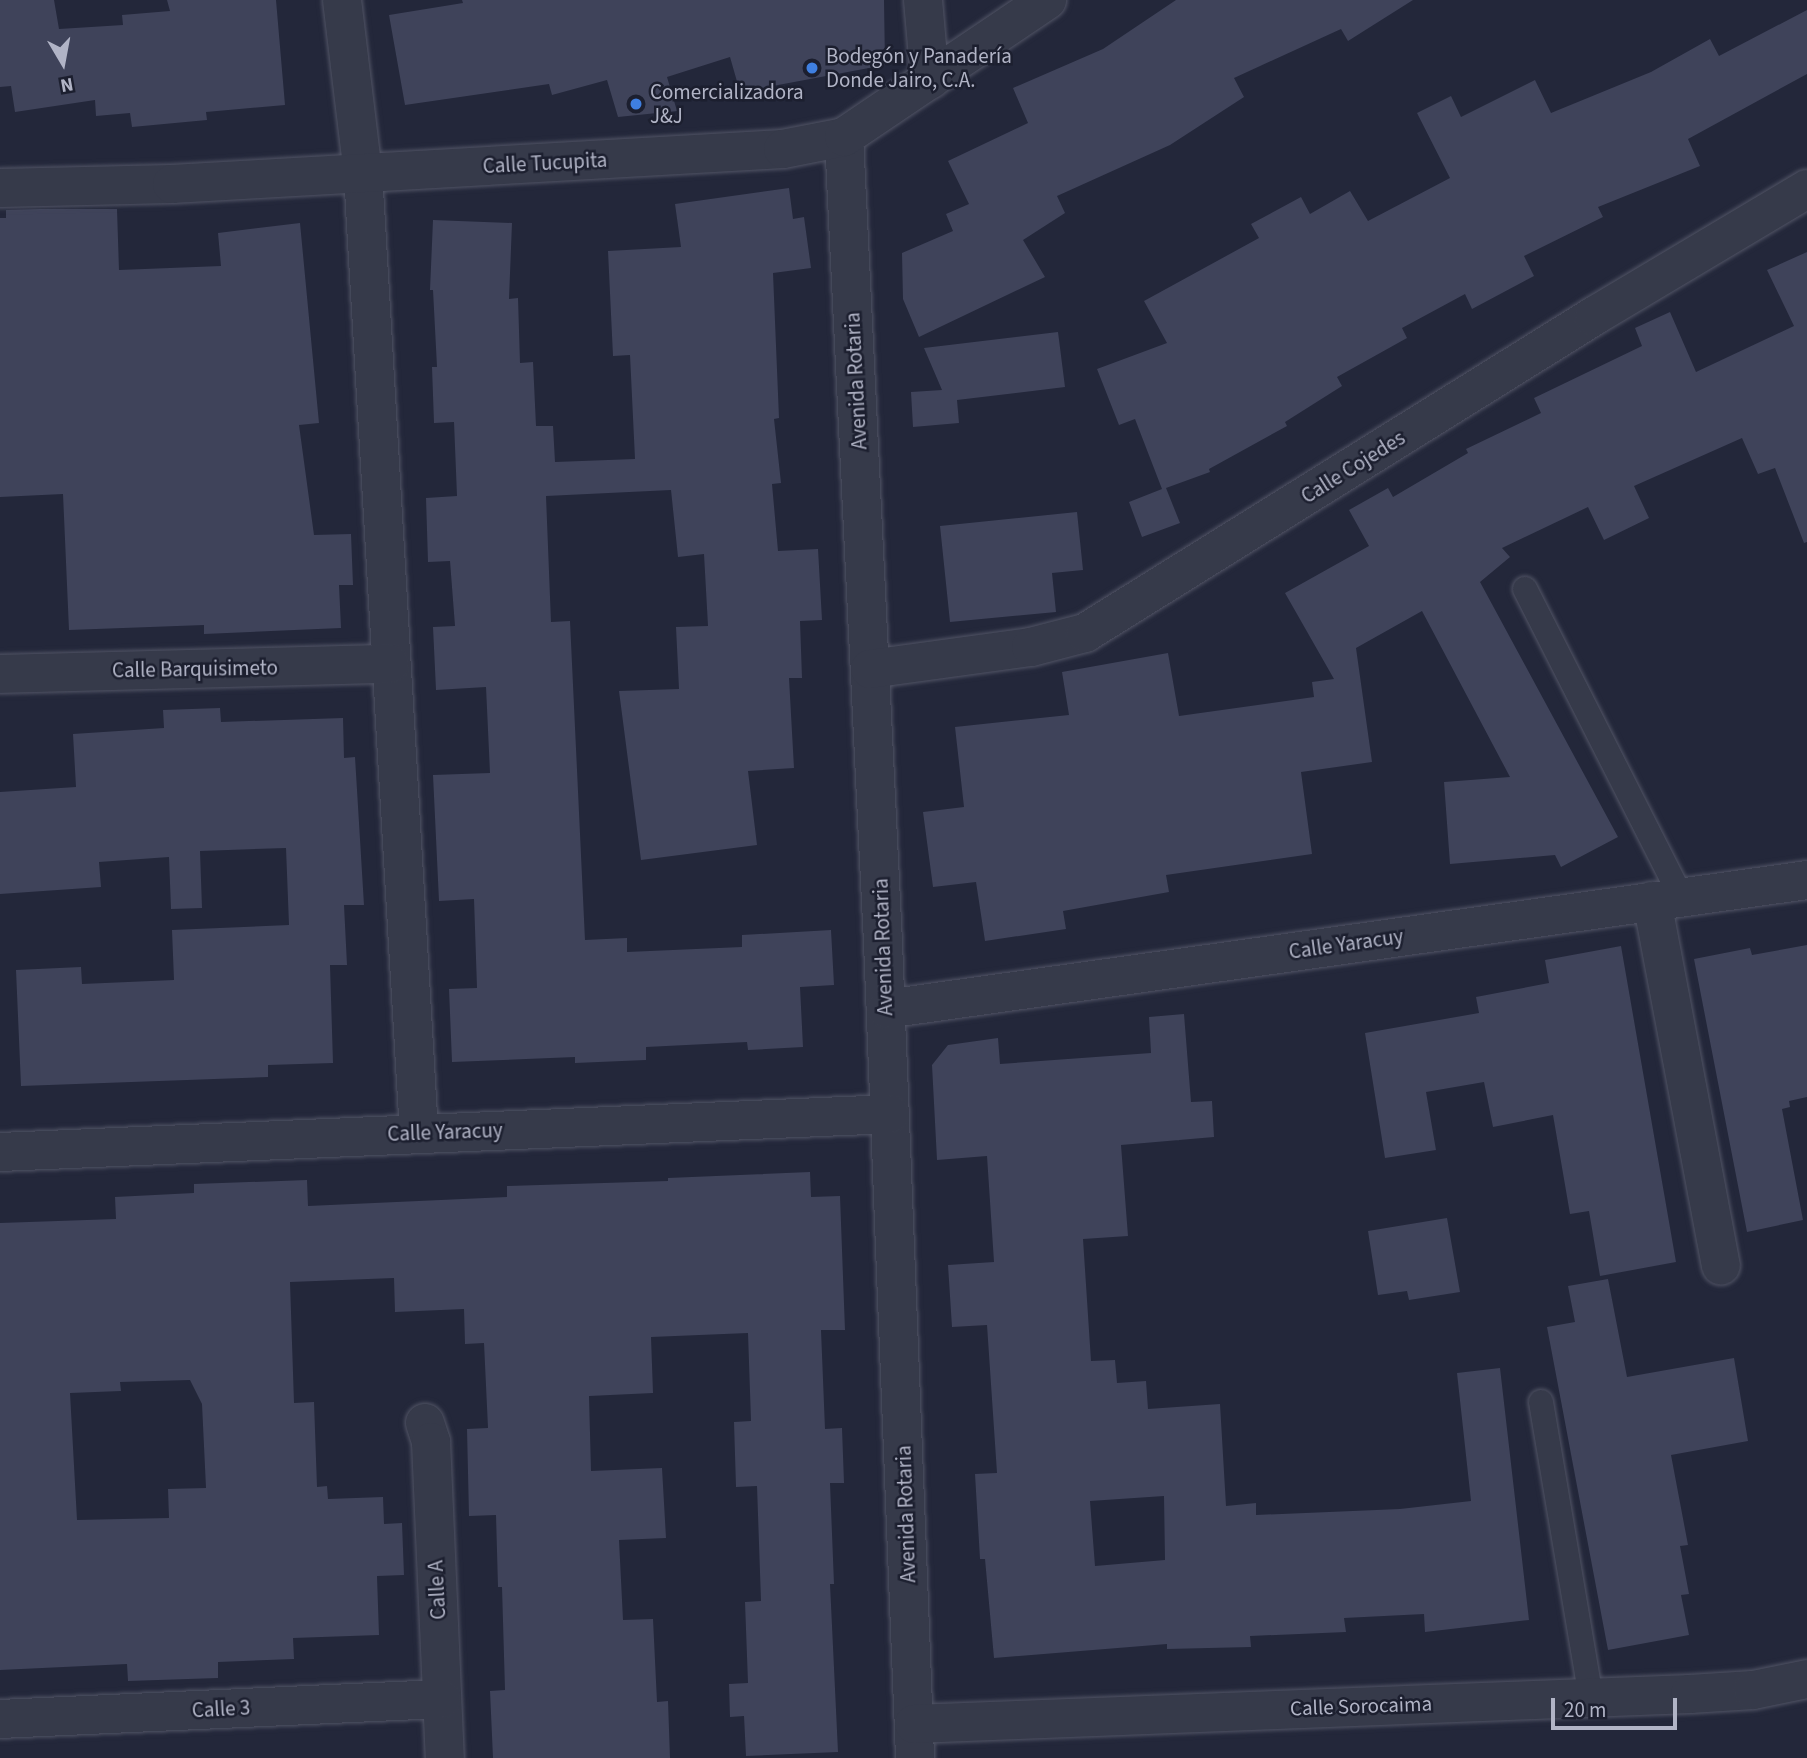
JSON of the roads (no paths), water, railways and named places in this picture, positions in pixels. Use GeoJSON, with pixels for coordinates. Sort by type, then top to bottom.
{"type":"FeatureCollection","features":[{"type":"Feature","properties":{"kind":"street"},"geometry":{"type":"LineString","coordinates":[[342,0],[363,173],[419,1133]]}},
{"type":"Feature","properties":{"kind":"street"},"geometry":{"type":"LineString","coordinates":[[923,0],[930,80]]}},
{"type":"Feature","properties":{"kind":"street","name":"Calle Tucupita"},"geometry":{"type":"LineString","coordinates":[[0,188],[172,184],[783,149],[844,137],[1047,0]]}},
{"type":"Feature","properties":{"kind":"street","name":"Avenida Rotaria"},"geometry":{"type":"LineString","coordinates":[[844,137],[886,1009],[915,1741]]}},
{"type":"Feature","properties":{"kind":"street","name":"Calle Cojedes"},"geometry":{"type":"LineString","coordinates":[[870,669],[1042,645],[1085,634],[1594,316],[1807,189]]}},
{"type":"Feature","properties":{"kind":"street","name":"Calle Barquisimeto"},"geometry":{"type":"LineString","coordinates":[[0,674],[390,664]]}},
{"type":"Feature","properties":{"kind":"street","name":"Calle Yaracuy"},"geometry":{"type":"LineString","coordinates":[[886,1009],[1807,880]]}},
{"type":"Feature","properties":{"kind":"street"},"geometry":{"type":"LineString","coordinates":[[1666,899],[1721,1266]]}},
{"type":"Feature","properties":{"kind":"street","name":"Calle Yaracuy"},"geometry":{"type":"LineString","coordinates":[[0,1152],[890,1114]]}},
{"type":"Feature","properties":{"kind":"street","name":"Calle A"},"geometry":{"type":"LineString","coordinates":[[425,1423],[431,1442],[445,1758]]}},
{"type":"Feature","properties":{"kind":"street","name":"Calle Sorocaima"},"geometry":{"type":"LineString","coordinates":[[915,1741],[1591,1697],[1753,1690],[1807,1679]]}},
{"type":"Feature","properties":{"kind":"street","name":"Calle 3"},"geometry":{"type":"LineString","coordinates":[[0,1719],[442,1699]]}},
{"type":"Feature","properties":{"kind":"lane"},"geometry":{"type":"LineString","coordinates":[[1525,589],[1666,899]]}},
{"type":"Feature","properties":{"kind":"lane"},"geometry":{"type":"LineString","coordinates":[[1541,1402],[1591,1697]]}},
{"type":"Feature","properties":{"kind":"place","name":"Bodegón y Panadería Donde Jairo, C.A."},"geometry":{"type":"Point","coordinates":[812,68]}},
{"type":"Feature","properties":{"kind":"place","name":"Comercializadora J&J"},"geometry":{"type":"Point","coordinates":[636,104]}}]}
